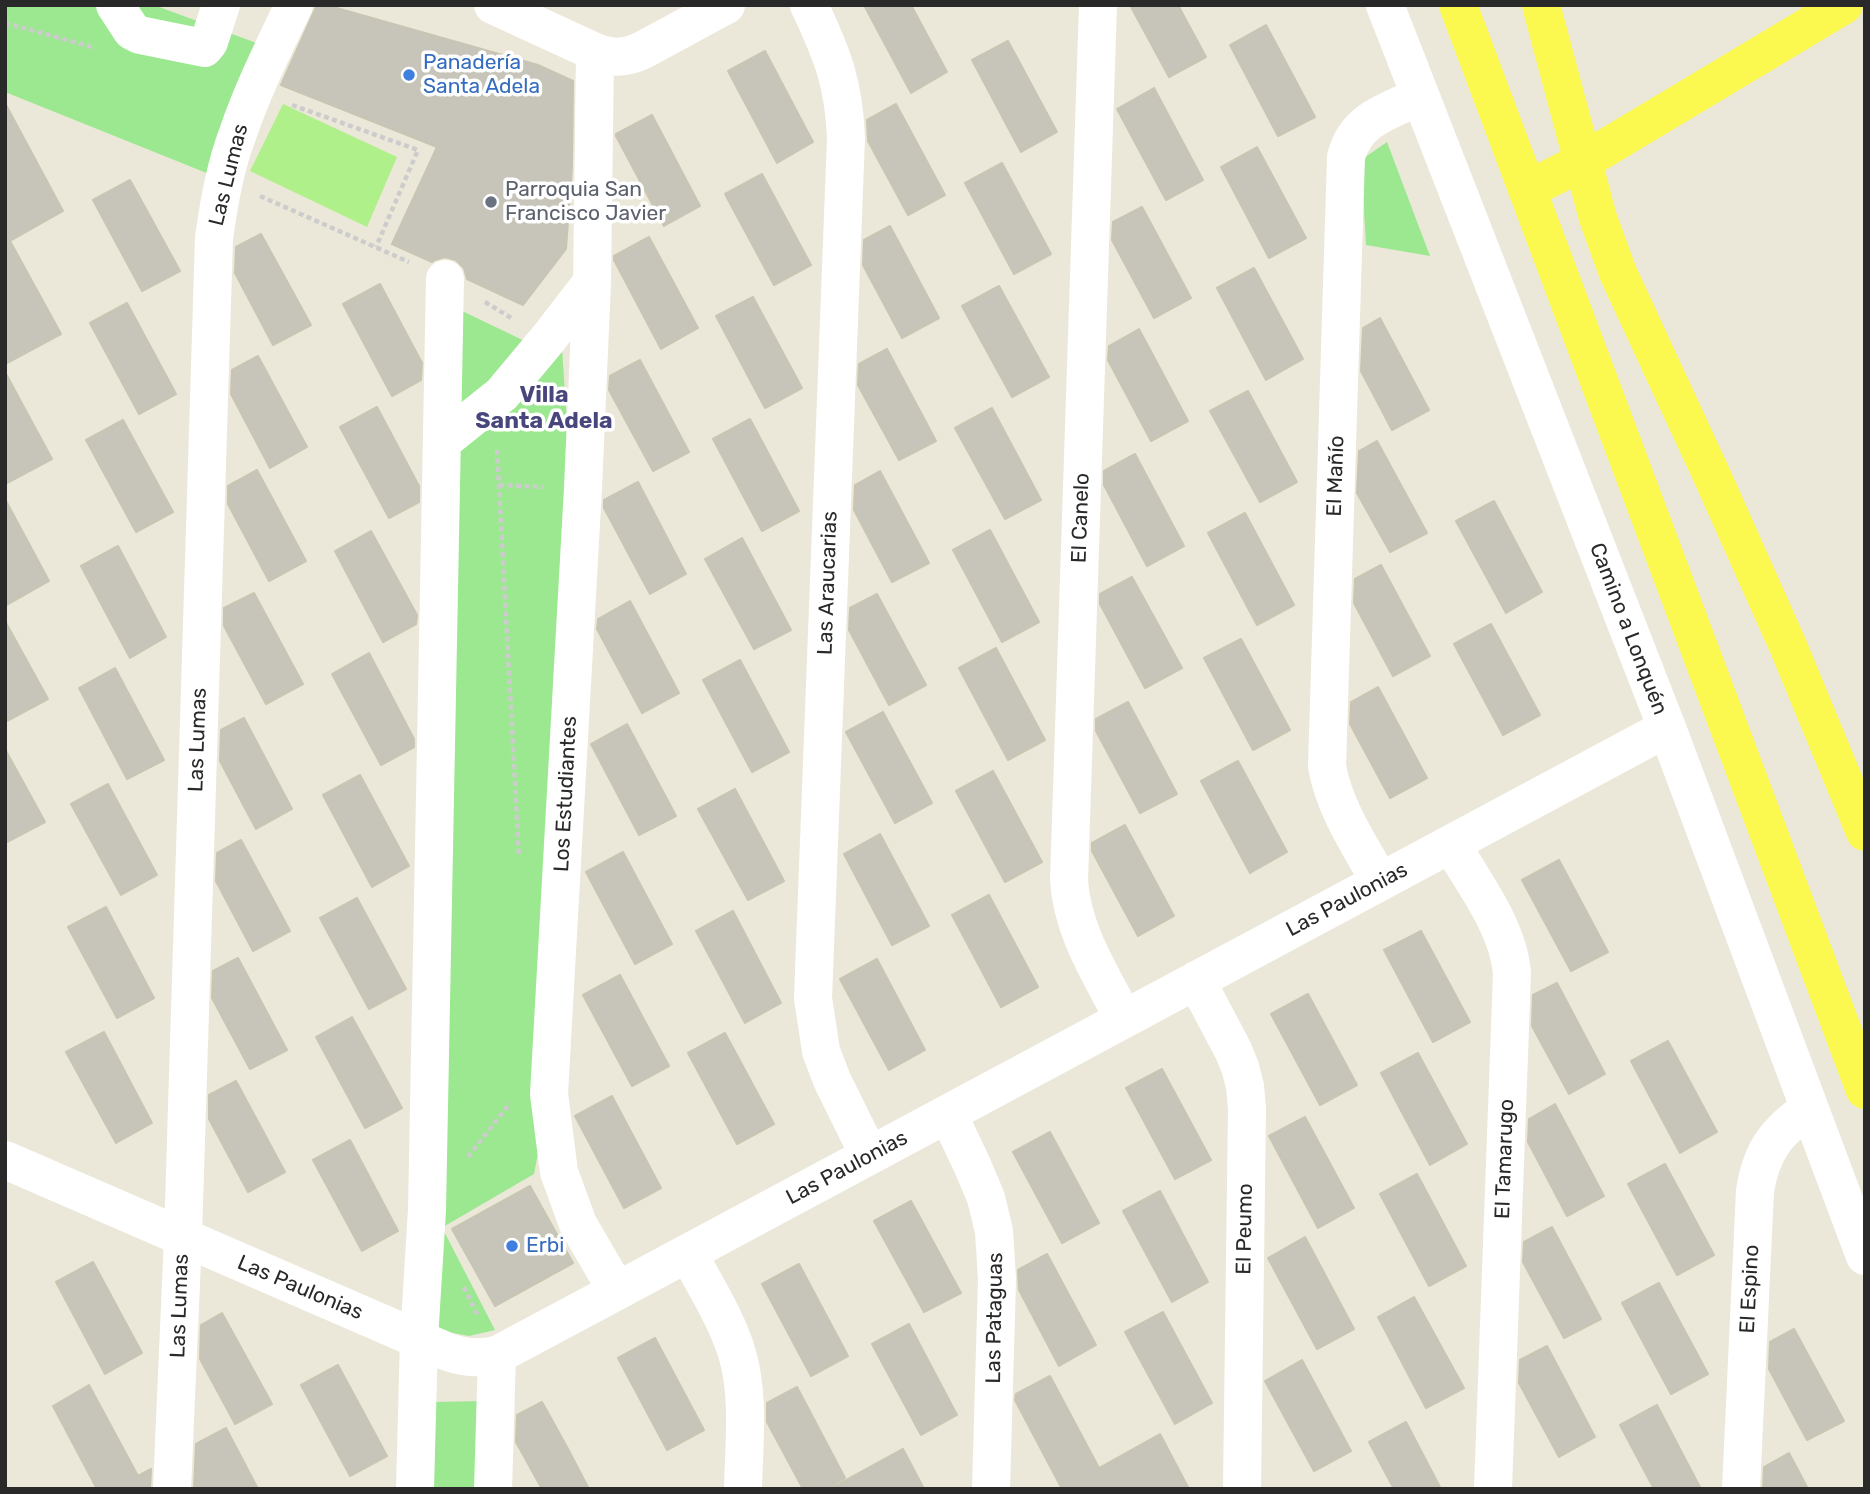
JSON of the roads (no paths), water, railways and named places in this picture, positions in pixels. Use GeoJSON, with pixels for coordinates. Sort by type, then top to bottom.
{"type":"FeatureCollection","features":[{"type":"Feature","properties":{"kind":"main road"},"geometry":{"type":"LineString","coordinates":[[1458,5],[1865,1090]]}},
{"type":"Feature","properties":{"kind":"main road"},"geometry":{"type":"LineString","coordinates":[[1541,5],[1598,218],[1618,273],[1788,646],[1865,832]]}},
{"type":"Feature","properties":{"kind":"main road"},"geometry":{"type":"LineString","coordinates":[[1527,190],[1582,162],[1844,5]]}},
{"type":"Feature","properties":{"kind":"street"},"geometry":{"type":"LineString","coordinates":[[115,5],[132,31],[140,35],[204,48],[209,42],[221,5]]}},
{"type":"Feature","properties":{"kind":"street","name":"Las Lumas"},"geometry":{"type":"LineString","coordinates":[[172,1489],[183,1237],[214,238],[224,180],[237,135],[294,5]]}},
{"type":"Feature","properties":{"kind":"street"},"geometry":{"type":"LineString","coordinates":[[501,7],[595,52],[620,57],[632,55],[726,5]]}},
{"type":"Feature","properties":{"kind":"street","name":"Las Araucarias"},"geometry":{"type":"LineString","coordinates":[[809,5],[836,67],[845,114],[846,138],[813,998],[821,1051],[869,1156]]}},
{"type":"Feature","properties":{"kind":"street","name":"El Canelo"},"geometry":{"type":"LineString","coordinates":[[1098,5],[1069,880],[1073,912],[1082,938],[1124,1019]]}},
{"type":"Feature","properties":{"kind":"street","name":"Camino a Lonquén"},"geometry":{"type":"LineString","coordinates":[[1385,5],[1667,728],[1865,1256]]}},
{"type":"Feature","properties":{"kind":"street","name":"Los Estudiantes"},"geometry":{"type":"LineString","coordinates":[[595,52],[592,282],[583,488],[549,1094],[559,1172],[578,1224],[617,1291]]}},
{"type":"Feature","properties":{"kind":"street","name":"El Mañío"},"geometry":{"type":"LineString","coordinates":[[1380,882],[1337,804],[1329,782],[1327,766],[1346,156],[1353,136],[1360,128],[1420,96]]}},
{"type":"Feature","properties":{"kind":"street"},"geometry":{"type":"LineString","coordinates":[[415,1489],[419,1339],[427,1210],[445,279]]}},
{"type":"Feature","properties":{"kind":"street"},"geometry":{"type":"LineString","coordinates":[[443,442],[502,394],[592,282]]}},
{"type":"Feature","properties":{"kind":"street","name":"Las Paulonias"},"geometry":{"type":"LineString","coordinates":[[5,1160],[460,1356],[486,1358],[497,1355],[617,1291],[1667,728]]}},
{"type":"Feature","properties":{"kind":"street","name":"El Tamarugo"},"geometry":{"type":"LineString","coordinates":[[1451,844],[1499,925],[1508,947],[1512,973],[1493,1489]]}},
{"type":"Feature","properties":{"kind":"street","name":"El Peumo"},"geometry":{"type":"LineString","coordinates":[[1196,980],[1233,1050],[1245,1086],[1247,1109],[1242,1489]]}},
{"type":"Feature","properties":{"kind":"street","name":"El Espino"},"geometry":{"type":"LineString","coordinates":[[1741,1489],[1754,1205],[1758,1172],[1776,1137],[1791,1121],[1809,1109]]}},
{"type":"Feature","properties":{"kind":"street","name":"Las Pataguas"},"geometry":{"type":"LineString","coordinates":[[948,1114],[981,1188],[994,1231],[998,1279],[991,1489]]}},
{"type":"Feature","properties":{"kind":"street"},"geometry":{"type":"LineString","coordinates":[[688,1253],[736,1350],[745,1401],[743,1489]]}},
{"type":"Feature","properties":{"kind":"street"},"geometry":{"type":"LineString","coordinates":[[494,1489],[497,1355]]}},
{"type":"Feature","properties":{"kind":"place","name":"Panadería Santa Adela"},"geometry":{"type":"Point","coordinates":[409,75]}},
{"type":"Feature","properties":{"kind":"place","name":"Parroquia San Francisco Javier"},"geometry":{"type":"Point","coordinates":[491,202]}},
{"type":"Feature","properties":{"kind":"place","name":"Erbi"},"geometry":{"type":"Point","coordinates":[512,1246]}},
{"type":"Feature","properties":{"kind":"district","name":"Villa Santa Adela"},"geometry":{"type":"Point","coordinates":[544,408]}}]}
